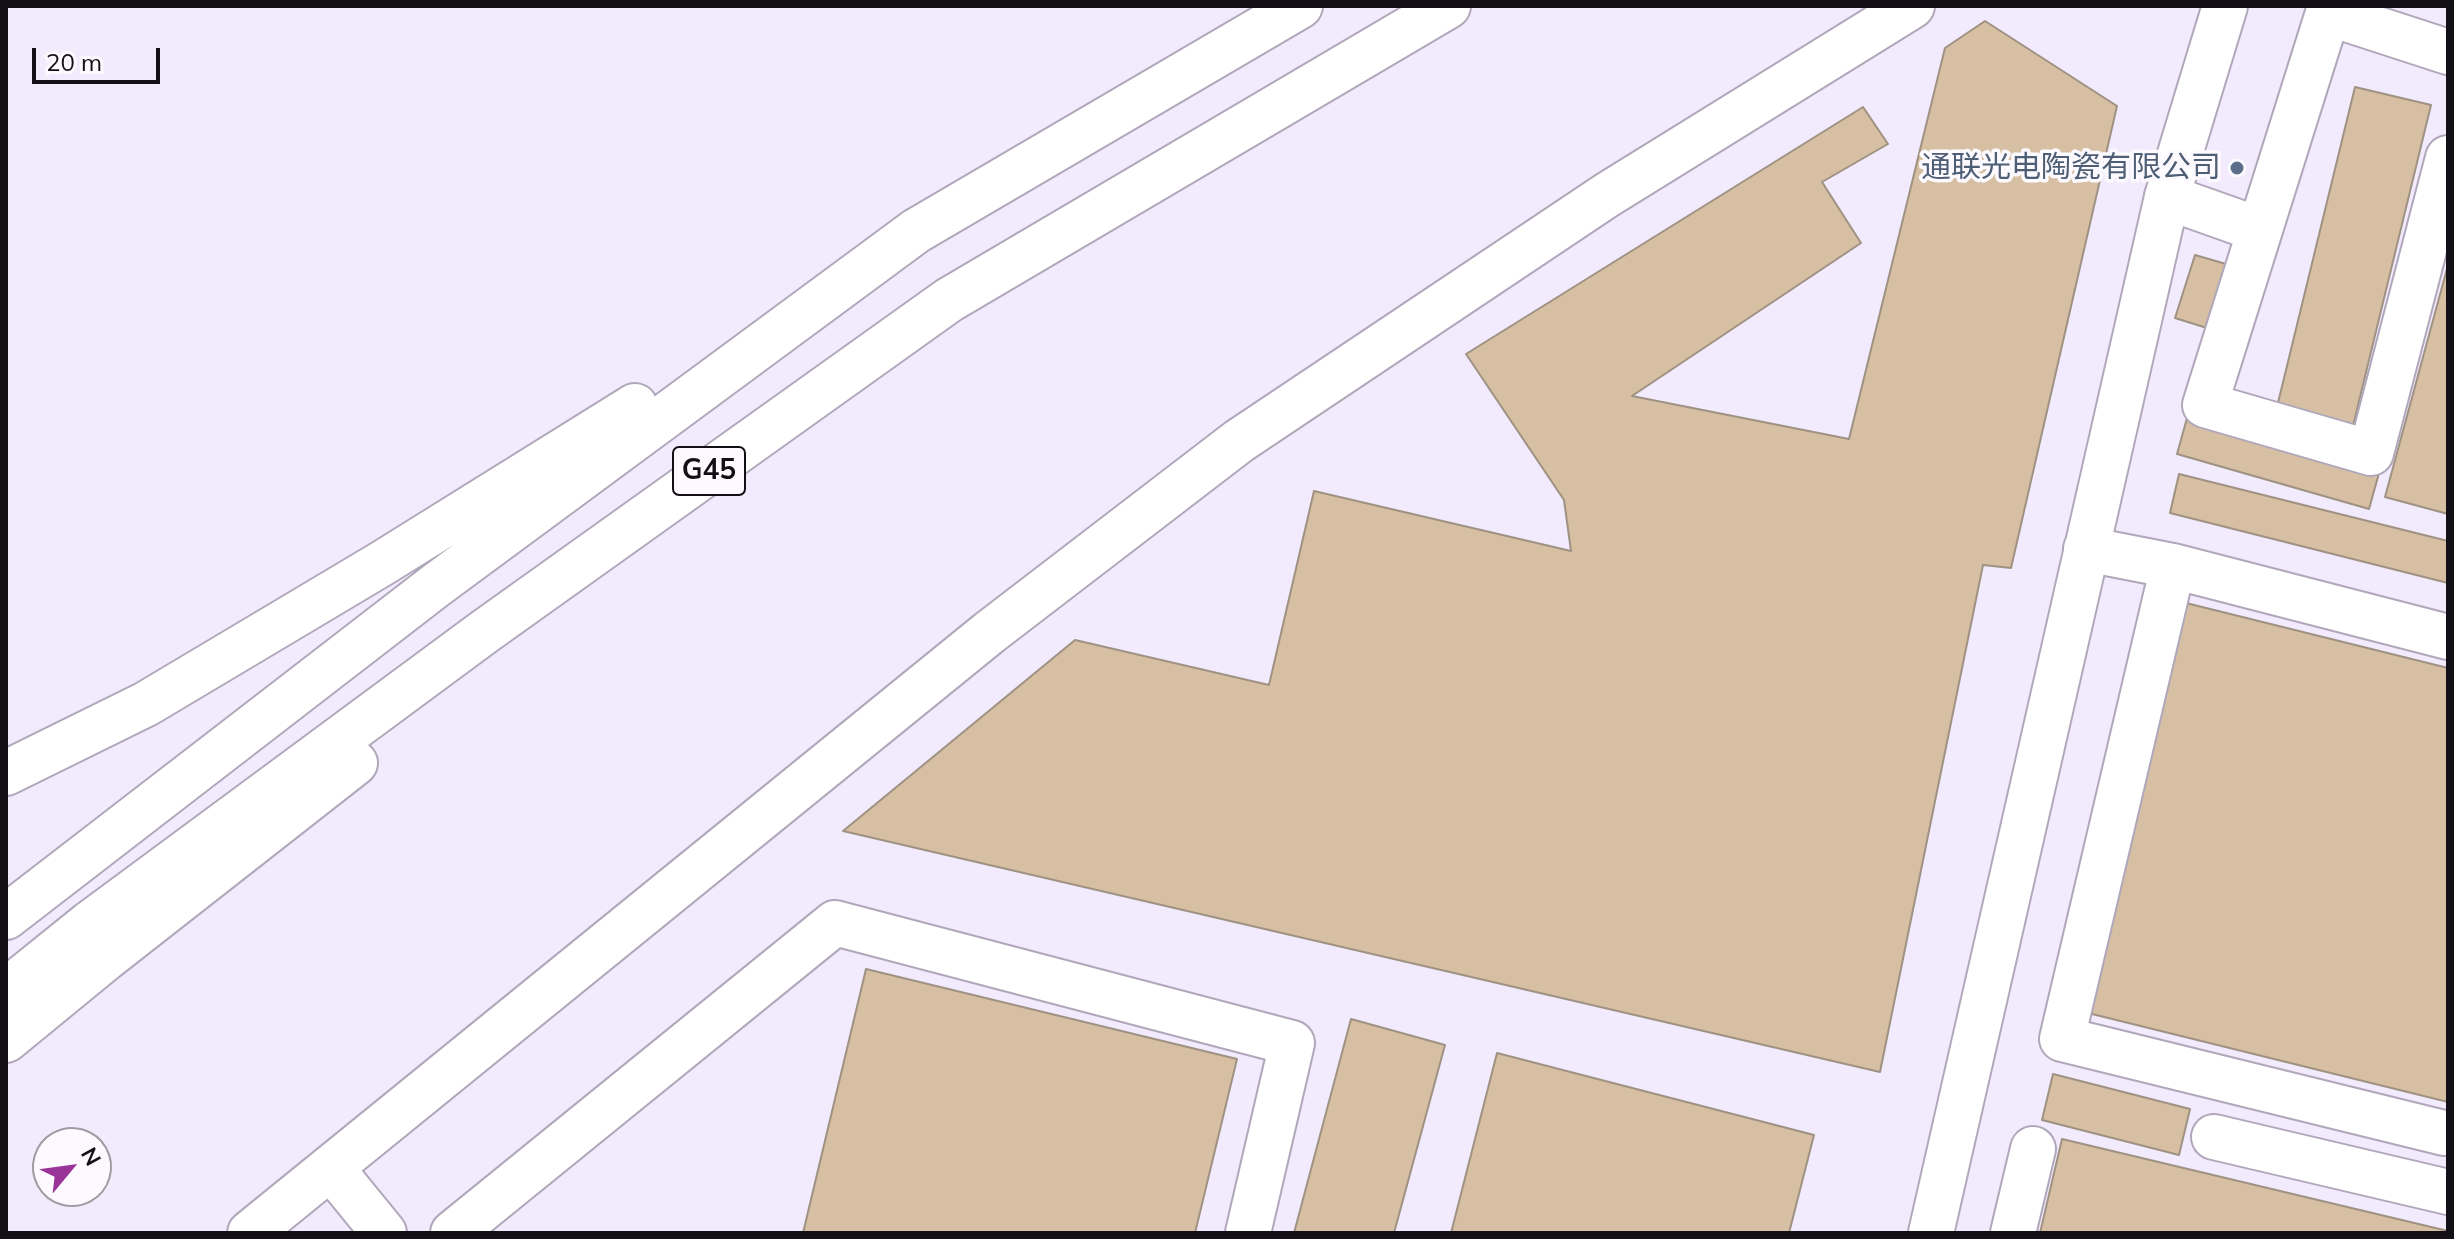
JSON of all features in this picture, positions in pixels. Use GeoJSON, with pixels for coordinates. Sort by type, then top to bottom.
{"type":"FeatureCollection","features":[{"type":"Feature","properties":{"kind":"main road","name":"G45"},"geometry":{"type":"LineString","coordinates":[[6,917],[435,586],[916,231],[1300,6]]}},
{"type":"Feature","properties":{"kind":"main road","name":"G45"},"geometry":{"type":"LineString","coordinates":[[6,991],[89,924],[484,632],[949,300],[1448,6]]}},
{"type":"Feature","properties":{"kind":"main road"},"geometry":{"type":"LineString","coordinates":[[250,1233],[990,632],[1239,441],[1607,195],[1912,6]]}},
{"type":"Feature","properties":{"kind":"main road"},"geometry":{"type":"LineString","coordinates":[[1931,1233],[2167,197],[2225,6]]}},
{"type":"Feature","properties":{"kind":"main road"},"geometry":{"type":"LineString","coordinates":[[2448,52],[2328,13],[2205,405],[2371,453],[2448,158]]}},
{"type":"Feature","properties":{"kind":"main road"},"geometry":{"type":"LineString","coordinates":[[2167,197],[2260,230]]}},
{"type":"Feature","properties":{"kind":"main road"},"geometry":{"type":"LineString","coordinates":[[6,773],[146,704],[368,572],[916,231]]}},
{"type":"Feature","properties":{"kind":"main road"},"geometry":{"type":"LineString","coordinates":[[6,1040],[131,938],[949,300]]}},
{"type":"Feature","properties":{"kind":"main road"},"geometry":{"type":"LineString","coordinates":[[2086,549],[2173,566],[2448,637]]}},
{"type":"Feature","properties":{"kind":"main road"},"geometry":{"type":"LineString","coordinates":[[2173,566],[2062,1039],[2444,1133]]}},
{"type":"Feature","properties":{"kind":"main road"},"geometry":{"type":"LineString","coordinates":[[453,1233],[835,923],[1292,1043],[1248,1233]]}},
{"type":"Feature","properties":{"kind":"main road"},"geometry":{"type":"LineString","coordinates":[[2214,1137],[2448,1192]]}},
{"type":"Feature","properties":{"kind":"main road"},"geometry":{"type":"LineString","coordinates":[[2013,1233],[2033,1149]]}},
{"type":"Feature","properties":{"kind":"main road"},"geometry":{"type":"LineString","coordinates":[[331,1168],[384,1233]]}},
{"type":"Feature","properties":{"kind":"building"},"geometry":{"type":"Polygon","coordinates":[[[1985,21],[2117,106],[2011,568],[1983,565],[1880,1072],[843,831],[1075,640],[1269,685],[1314,491],[1571,551],[1564,500],[1466,354],[1863,107],[1888,144],[1822,182],[1861,243],[1632,396],[1849,439],[1945,48],[1985,21]]]}},
{"type":"Feature","properties":{"kind":"building"},"geometry":{"type":"Polygon","coordinates":[[[2355,87],[2431,105],[2352,430],[2276,411],[2355,87]]]}},
{"type":"Feature","properties":{"kind":"building"},"geometry":{"type":"Polygon","coordinates":[[[2195,255],[2226,264],[2207,328],[2175,318],[2195,255]]]}},
{"type":"Feature","properties":{"kind":"building"},"geometry":{"type":"Polygon","coordinates":[[[2448,265],[2448,514],[2385,497],[2448,265]]]}},
{"type":"Feature","properties":{"kind":"building"},"geometry":{"type":"Polygon","coordinates":[[[2189,411],[2381,466],[2369,509],[2177,454],[2189,411]]]}},
{"type":"Feature","properties":{"kind":"building"},"geometry":{"type":"Polygon","coordinates":[[[2179,474],[2448,541],[2448,583],[2170,513],[2179,474]]]}},
{"type":"Feature","properties":{"kind":"building"},"geometry":{"type":"Polygon","coordinates":[[[2186,603],[2448,668],[2448,1102],[2088,1013],[2186,603]]]}},
{"type":"Feature","properties":{"kind":"building"},"geometry":{"type":"Polygon","coordinates":[[[866,969],[1237,1059],[1195,1233],[803,1233],[866,969]]]}},
{"type":"Feature","properties":{"kind":"building"},"geometry":{"type":"Polygon","coordinates":[[[1351,1019],[1445,1045],[1394,1233],[1294,1233],[1351,1019]]]}},
{"type":"Feature","properties":{"kind":"building"},"geometry":{"type":"Polygon","coordinates":[[[1497,1053],[1814,1135],[1789,1233],[1451,1233],[1497,1053]]]}},
{"type":"Feature","properties":{"kind":"building"},"geometry":{"type":"Polygon","coordinates":[[[2053,1074],[2190,1109],[2179,1155],[2042,1120],[2053,1074]]]}},
{"type":"Feature","properties":{"kind":"building"},"geometry":{"type":"Polygon","coordinates":[[[2062,1139],[2448,1231],[2448,1233],[2040,1233],[2062,1139]]]}},
{"type":"Feature","properties":{"kind":"place","name":"通联光电陶瓷有限公司"},"geometry":{"type":"Point","coordinates":[2237,168]}}]}
